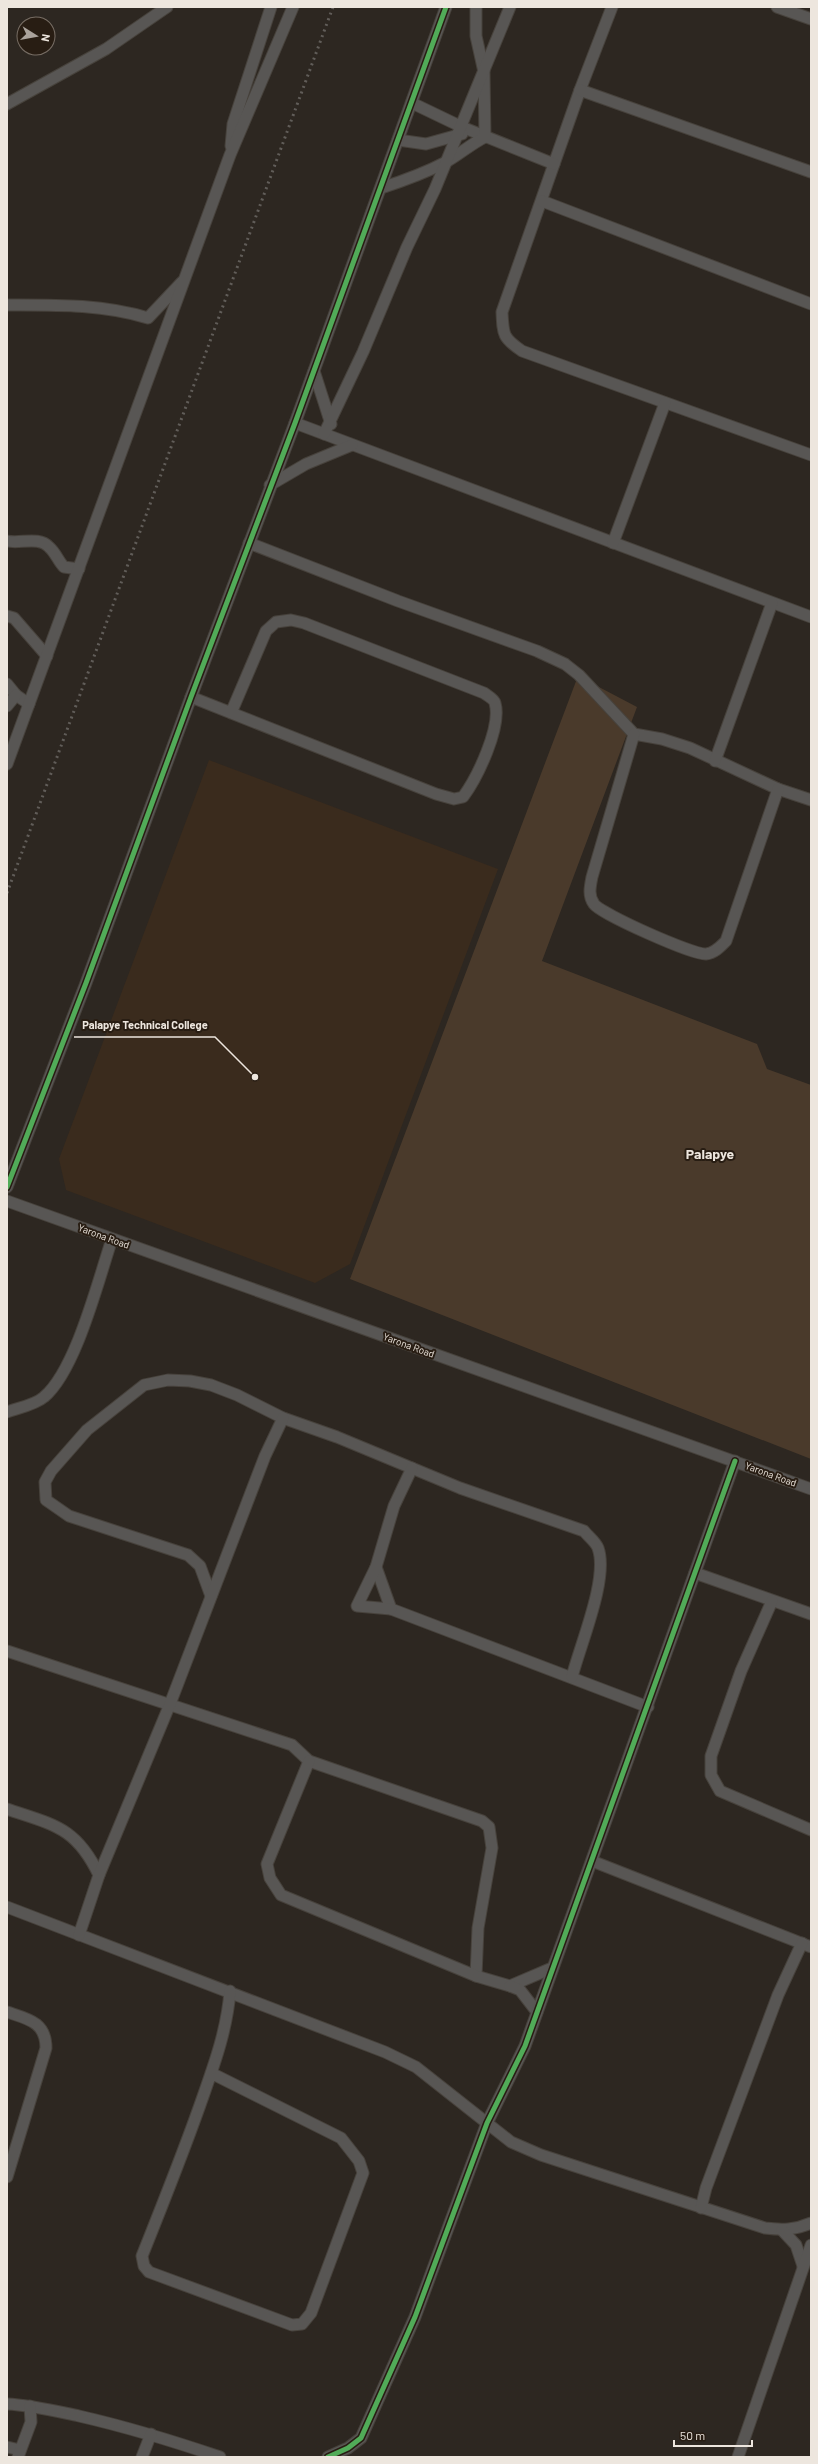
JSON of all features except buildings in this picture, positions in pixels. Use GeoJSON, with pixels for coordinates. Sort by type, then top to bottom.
{"type":"FeatureCollection","features":[{"type":"Feature","properties":{"kind":"street"},"geometry":{"type":"LineString","coordinates":[[7,104],[106,49],[167,7]]}},
{"type":"Feature","properties":{"kind":"street"},"geometry":{"type":"LineString","coordinates":[[230,155],[233,124],[272,7]]}},
{"type":"Feature","properties":{"kind":"street"},"geometry":{"type":"LineString","coordinates":[[7,764],[187,277],[230,155],[293,7]]}},
{"type":"Feature","properties":{"kind":"street"},"geometry":{"type":"LineString","coordinates":[[7,1187],[86,983],[270,485],[295,424],[446,7]]}},
{"type":"Feature","properties":{"kind":"street"},"geometry":{"type":"LineString","coordinates":[[476,7],[476,36],[484,72],[485,137]]}},
{"type":"Feature","properties":{"kind":"street"},"geometry":{"type":"LineString","coordinates":[[324,434],[364,352],[407,247],[463,131],[484,72],[510,7]]}},
{"type":"Feature","properties":{"kind":"street"},"geometry":{"type":"LineString","coordinates":[[612,7],[580,90],[502,312],[503,334],[510,343],[522,351],[811,455]]}},
{"type":"Feature","properties":{"kind":"street"},"geometry":{"type":"LineString","coordinates":[[777,7],[811,19]]}},
{"type":"Feature","properties":{"kind":"street"},"geometry":{"type":"LineString","coordinates":[[249,76],[258,91]]}},
{"type":"Feature","properties":{"kind":"street"},"geometry":{"type":"LineString","coordinates":[[580,90],[811,172]]}},
{"type":"Feature","properties":{"kind":"street"},"geometry":{"type":"LineString","coordinates":[[412,103],[463,131],[485,137],[554,164]]}},
{"type":"Feature","properties":{"kind":"street"},"geometry":{"type":"LineString","coordinates":[[398,140],[426,144],[463,131]]}},
{"type":"Feature","properties":{"kind":"street"},"geometry":{"type":"LineString","coordinates":[[381,188],[411,179],[447,162],[470,144],[485,137]]}},
{"type":"Feature","properties":{"kind":"street"},"geometry":{"type":"LineString","coordinates":[[542,201],[811,304]]}},
{"type":"Feature","properties":{"kind":"street"},"geometry":{"type":"LineString","coordinates":[[7,305],[64,305],[119,310],[148,318],[154,314],[187,277]]}},
{"type":"Feature","properties":{"kind":"street"},"geometry":{"type":"LineString","coordinates":[[314,371],[330,421],[341,441]]}},
{"type":"Feature","properties":{"kind":"street"},"geometry":{"type":"LineString","coordinates":[[613,543],[665,403]]}},
{"type":"Feature","properties":{"kind":"street"},"geometry":{"type":"LineString","coordinates":[[295,424],[811,617]]}},
{"type":"Feature","properties":{"kind":"street"},"geometry":{"type":"LineString","coordinates":[[270,485],[306,464],[352,445]]}},
{"type":"Feature","properties":{"kind":"street"},"geometry":{"type":"LineString","coordinates":[[7,541],[40,541],[48,546],[64,567],[79,569]]}},
{"type":"Feature","properties":{"kind":"street"},"geometry":{"type":"LineString","coordinates":[[249,542],[398,601],[537,651],[565,664],[579,674],[634,734],[662,739],[690,748],[715,761],[778,788],[811,800]]}},
{"type":"Feature","properties":{"kind":"street"},"geometry":{"type":"LineString","coordinates":[[715,761],[772,603]]}},
{"type":"Feature","properties":{"kind":"street"},"geometry":{"type":"LineString","coordinates":[[7,616],[14,618],[47,656]]}},
{"type":"Feature","properties":{"kind":"street"},"geometry":{"type":"LineString","coordinates":[[191,697],[231,713],[436,794],[454,799],[463,798],[477,776],[497,712],[494,701],[484,693],[333,633],[291,620],[276,622],[266,631],[231,713]]}},
{"type":"Feature","properties":{"kind":"street"},"geometry":{"type":"LineString","coordinates":[[7,684],[16,695],[29,704]]}},
{"type":"Feature","properties":{"kind":"street"},"geometry":{"type":"LineString","coordinates":[[7,706],[16,695]]}},
{"type":"Feature","properties":{"kind":"street"},"geometry":{"type":"LineString","coordinates":[[634,734],[592,877],[590,897],[597,908],[659,938],[706,954],[717,950],[726,941],[778,788]]}},
{"type":"Feature","properties":{"kind":"street","name":"Yarona Road"},"geometry":{"type":"LineString","coordinates":[[7,1202],[811,1488]]}},
{"type":"Feature","properties":{"kind":"street"},"geometry":{"type":"LineString","coordinates":[[7,1412],[42,1399],[56,1385],[71,1358],[112,1239]]}},
{"type":"Feature","properties":{"kind":"street"},"geometry":{"type":"LineString","coordinates":[[211,1596],[200,1566],[188,1555],[64,1514],[46,1500],[45,1482],[60,1459],[87,1430],[144,1385],[168,1380],[211,1385],[237,1395],[283,1418],[460,1488],[584,1531],[598,1547],[600,1571],[598,1588],[572,1677]]}},
{"type":"Feature","properties":{"kind":"street"},"geometry":{"type":"LineString","coordinates":[[79,1935],[99,1875],[170,1704],[265,1456],[283,1418]]}},
{"type":"Feature","properties":{"kind":"street"},"geometry":{"type":"LineString","coordinates":[[328,2457],[348,2448],[361,2438],[415,2317],[487,2123],[525,2046],[552,1968],[648,1707],[735,1461]]}},
{"type":"Feature","properties":{"kind":"street"},"geometry":{"type":"LineString","coordinates":[[412,1468],[394,1506],[376,1567],[357,1606],[391,1609],[648,1707]]}},
{"type":"Feature","properties":{"kind":"street"},"geometry":{"type":"LineString","coordinates":[[376,1567],[391,1609]]}},
{"type":"Feature","properties":{"kind":"street"},"geometry":{"type":"LineString","coordinates":[[696,1573],[811,1614]]}},
{"type":"Feature","properties":{"kind":"street"},"geometry":{"type":"LineString","coordinates":[[772,1601],[741,1671],[711,1756],[710,1775],[720,1791],[811,1830]]}},
{"type":"Feature","properties":{"kind":"street"},"geometry":{"type":"LineString","coordinates":[[7,1651],[292,1745],[309,1761],[482,1821],[489,1827],[492,1848],[478,1928],[476,1976]]}},
{"type":"Feature","properties":{"kind":"street"},"geometry":{"type":"LineString","coordinates":[[309,1761],[267,1864],[270,1878],[281,1895],[411,1947],[476,1976],[520,1990],[537,2012]]}},
{"type":"Feature","properties":{"kind":"street"},"geometry":{"type":"LineString","coordinates":[[7,1809],[58,1826],[71,1834],[92,1858],[99,1875]]}},
{"type":"Feature","properties":{"kind":"street"},"geometry":{"type":"LineString","coordinates":[[592,1861],[806,1945],[775,2002],[706,2188],[701,2208]]}},
{"type":"Feature","properties":{"kind":"street"},"geometry":{"type":"LineString","coordinates":[[7,1907],[352,2038],[416,2067],[511,2142],[541,2155],[765,2228],[782,2230],[800,2228],[811,2223]]}},
{"type":"Feature","properties":{"kind":"street"},"geometry":{"type":"LineString","coordinates":[[510,1986],[552,1968]]}},
{"type":"Feature","properties":{"kind":"street"},"geometry":{"type":"LineString","coordinates":[[211,2073],[341,2138],[359,2161],[362,2173],[312,2313],[302,2324],[292,2326],[149,2272],[144,2266],[142,2256],[180,2161],[211,2073],[228,2017],[230,1991]]}},
{"type":"Feature","properties":{"kind":"street"},"geometry":{"type":"LineString","coordinates":[[7,2012],[32,2020],[41,2029],[46,2038],[46,2048],[7,2177]]}},
{"type":"Feature","properties":{"kind":"street"},"geometry":{"type":"LineString","coordinates":[[782,2230],[796,2245],[803,2266]]}},
{"type":"Feature","properties":{"kind":"street"},"geometry":{"type":"LineString","coordinates":[[738,2457],[811,2245]]}},
{"type":"Feature","properties":{"kind":"street"},"geometry":{"type":"LineString","coordinates":[[7,2399],[12,2404],[30,2406],[151,2434],[220,2457]]}},
{"type":"Feature","properties":{"kind":"street"},"geometry":{"type":"LineString","coordinates":[[7,2447],[19,2453],[31,2422],[30,2406]]}},
{"type":"Feature","properties":{"kind":"street"},"geometry":{"type":"LineString","coordinates":[[142,2457],[151,2434]]}},
{"type":"Feature","properties":{"kind":"shaded area"},"geometry":{"type":"Polygon","coordinates":[[[578,676],[637,707],[542,961],[757,1044],[767,1069],[811,1085],[811,1459],[350,1279],[578,676]]]}},
{"type":"Feature","properties":{"kind":"shaded area"},"geometry":{"type":"Polygon","coordinates":[[[209,760],[498,869],[350,1264],[315,1283],[66,1190],[59,1159],[209,760]]]}},
{"type":"Feature","properties":{"kind":"railway"},"geometry":{"type":"LineString","coordinates":[[7,893],[333,7]]}},
{"type":"Feature","properties":{"kind":"cycle path"},"geometry":{"type":"LineString","coordinates":[[7,1187],[86,983],[191,697],[295,423],[446,7]]}},
{"type":"Feature","properties":{"kind":"cycle path"},"geometry":{"type":"LineString","coordinates":[[328,2457],[348,2448],[361,2438],[415,2317],[487,2123],[525,2046],[735,1461]]}},
{"type":"Feature","properties":{"kind":"place","name":"Palapye Technical College"},"geometry":{"type":"Point","coordinates":[255,1077]}},
{"type":"Feature","properties":{"kind":"district","name":"Palapye"},"geometry":{"type":"Point","coordinates":[710,1153]}}]}
